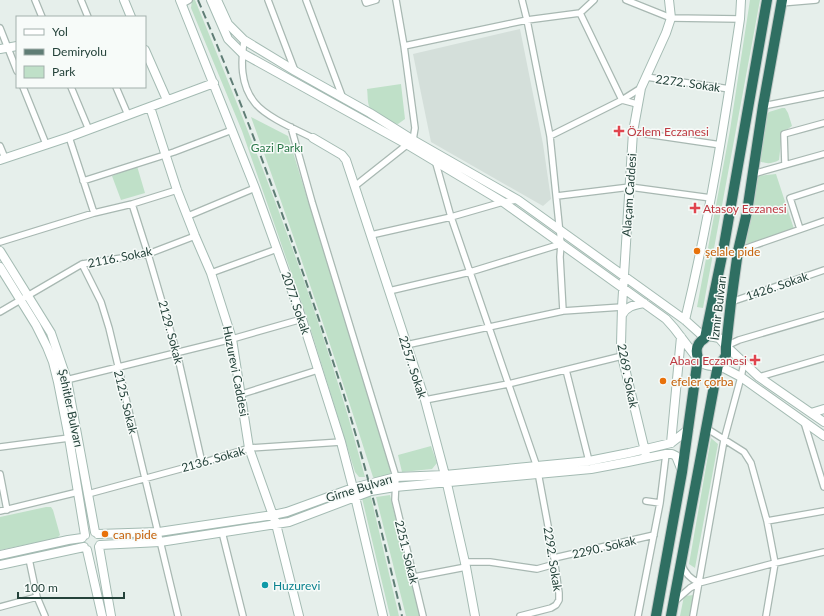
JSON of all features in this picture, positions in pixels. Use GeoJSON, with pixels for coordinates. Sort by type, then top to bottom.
{"type":"FeatureCollection","features":[{"type":"Feature","properties":{"kind":"highway","name":"İzmir Bulvarı"},"geometry":{"type":"LineString","coordinates":[[656,616],[689,429],[698,358],[696,349],[698,344],[704,338],[723,251],[767,0]]}},
{"type":"Feature","properties":{"kind":"highway","name":"İzmir Bulvarı"},"geometry":{"type":"LineString","coordinates":[[671,616],[718,365],[726,355],[738,251],[747,212],[763,106],[782,2]]}},
{"type":"Feature","properties":{"kind":"main road"},"geometry":{"type":"LineString","coordinates":[[124,0],[131,16]]}},
{"type":"Feature","properties":{"kind":"main road"},"geometry":{"type":"LineString","coordinates":[[211,0],[228,40],[242,53],[410,142],[434,152],[518,200],[624,278],[685,320],[704,338],[710,336],[719,338],[759,377],[824,422]]}},
{"type":"Feature","properties":{"kind":"main road"},"geometry":{"type":"LineString","coordinates":[[218,0],[228,24],[244,40],[295,71],[342,96],[410,142],[435,162],[503,202],[666,319],[704,365],[718,365],[742,377],[824,436]]}},
{"type":"Feature","properties":{"kind":"main road","name":"Alaçam Caddesi"},"geometry":{"type":"LineString","coordinates":[[624,278],[633,132],[637,104],[641,88],[666,33],[671,18],[669,0]]}},
{"type":"Feature","properties":{"kind":"main road"},"geometry":{"type":"LineString","coordinates":[[685,320],[700,259],[721,145],[740,19],[741,0]]}},
{"type":"Feature","properties":{"kind":"main road","name":"2077. Sokak"},"geometry":{"type":"LineString","coordinates":[[184,1],[255,188],[302,319],[341,442],[383,616]]}},
{"type":"Feature","properties":{"kind":"main road"},"geometry":{"type":"LineString","coordinates":[[4,48],[16,46]]}},
{"type":"Feature","properties":{"kind":"main road"},"geometry":{"type":"LineString","coordinates":[[146,52],[167,100]]}},
{"type":"Feature","properties":{"kind":"main road"},"geometry":{"type":"LineString","coordinates":[[3,159],[89,130],[214,83]]}},
{"type":"Feature","properties":{"kind":"main road","name":"Huzurevi Caddesi"},"geometry":{"type":"LineString","coordinates":[[150,107],[177,190],[211,273],[232,339],[242,394],[249,448],[276,524],[299,616]]}},
{"type":"Feature","properties":{"kind":"main road","name":"2257. Sokak"},"geometry":{"type":"LineString","coordinates":[[313,138],[342,155],[346,160],[355,186],[425,400],[446,479],[475,616]]}},
{"type":"Feature","properties":{"kind":"main road","name":"Şehitler Bulvarı"},"geometry":{"type":"LineString","coordinates":[[0,251],[47,347],[58,382],[78,492],[84,536],[82,541],[86,548],[102,616]]}},
{"type":"Feature","properties":{"kind":"main road","name":"Şehitler Bulvarı"},"geometry":{"type":"LineString","coordinates":[[0,267],[51,334],[67,380],[96,533],[101,539],[100,546],[111,616]]}},
{"type":"Feature","properties":{"kind":"main road","name":"2269. Sokak"},"geometry":{"type":"LineString","coordinates":[[624,278],[621,344],[622,356],[647,458]]}},
{"type":"Feature","properties":{"kind":"main road"},"geometry":{"type":"LineString","coordinates":[[622,311],[631,306],[644,303]]}},
{"type":"Feature","properties":{"kind":"main road"},"geometry":{"type":"LineString","coordinates":[[671,443],[682,337]]}},
{"type":"Feature","properties":{"kind":"main road"},"geometry":{"type":"LineString","coordinates":[[811,413],[824,409]]}},
{"type":"Feature","properties":{"kind":"main road","name":"Girne Bulvarı"},"geometry":{"type":"LineString","coordinates":[[538,470],[644,450],[671,443],[689,429]]}},
{"type":"Feature","properties":{"kind":"main road"},"geometry":{"type":"LineString","coordinates":[[666,454],[676,456],[682,472]]}},
{"type":"Feature","properties":{"kind":"main road","name":"Girne Bulvarı"},"geometry":{"type":"LineString","coordinates":[[100,546],[160,542],[289,522],[371,491],[395,487],[446,479],[538,470],[591,468],[666,454]]}},
{"type":"Feature","properties":{"kind":"main road","name":"Girne Bulvarı"},"geometry":{"type":"LineString","coordinates":[[96,533],[159,532],[273,515],[287,512],[353,488],[396,477],[446,479]]}},
{"type":"Feature","properties":{"kind":"main road"},"geometry":{"type":"LineString","coordinates":[[0,555],[84,536],[89,532],[96,533]]}},
{"type":"Feature","properties":{"kind":"main road"},"geometry":{"type":"LineString","coordinates":[[0,565],[86,548],[93,551],[100,546]]}},
{"type":"Feature","properties":{"kind":"street"},"geometry":{"type":"LineString","coordinates":[[35,0],[42,16]]}},
{"type":"Feature","properties":{"kind":"street"},"geometry":{"type":"LineString","coordinates":[[81,0],[88,16]]}},
{"type":"Feature","properties":{"kind":"street"},"geometry":{"type":"LineString","coordinates":[[268,0],[295,71]]}},
{"type":"Feature","properties":{"kind":"street"},"geometry":{"type":"LineString","coordinates":[[306,0],[342,96]]}},
{"type":"Feature","properties":{"kind":"street"},"geometry":{"type":"LineString","coordinates":[[365,0],[366,2],[376,0]]}},
{"type":"Feature","properties":{"kind":"street"},"geometry":{"type":"LineString","coordinates":[[355,186],[410,142],[415,128],[396,0]]}},
{"type":"Feature","properties":{"kind":"street"},"geometry":{"type":"LineString","coordinates":[[522,0],[550,136],[561,244],[560,257],[563,311]]}},
{"type":"Feature","properties":{"kind":"street"},"geometry":{"type":"LineString","coordinates":[[404,46],[527,20],[580,13],[594,0]]}},
{"type":"Feature","properties":{"kind":"street"},"geometry":{"type":"LineString","coordinates":[[626,0],[671,18],[740,19]]}},
{"type":"Feature","properties":{"kind":"street"},"geometry":{"type":"LineString","coordinates":[[782,2],[816,0]]}},
{"type":"Feature","properties":{"kind":"street"},"geometry":{"type":"LineString","coordinates":[[580,13],[622,100],[637,104]]}},
{"type":"Feature","properties":{"kind":"street"},"geometry":{"type":"LineString","coordinates":[[0,28],[4,48],[16,69]]}},
{"type":"Feature","properties":{"kind":"street"},"geometry":{"type":"LineString","coordinates":[[244,40],[242,71],[246,87],[254,102],[261,109],[313,138]]}},
{"type":"Feature","properties":{"kind":"street","name":"2272. Sokak"},"geometry":{"type":"LineString","coordinates":[[646,77],[730,88]]}},
{"type":"Feature","properties":{"kind":"street"},"geometry":{"type":"LineString","coordinates":[[23,88],[46,144]]}},
{"type":"Feature","properties":{"kind":"street"},"geometry":{"type":"LineString","coordinates":[[71,88],[89,130]]}},
{"type":"Feature","properties":{"kind":"street"},"geometry":{"type":"LineString","coordinates":[[116,88],[128,115]]}},
{"type":"Feature","properties":{"kind":"street"},"geometry":{"type":"LineString","coordinates":[[550,136],[622,100],[641,88]]}},
{"type":"Feature","properties":{"kind":"street"},"geometry":{"type":"LineString","coordinates":[[763,106],[824,94]]}},
{"type":"Feature","properties":{"kind":"street"},"geometry":{"type":"LineString","coordinates":[[785,165],[784,134],[824,123]]}},
{"type":"Feature","properties":{"kind":"street"},"geometry":{"type":"LineString","coordinates":[[291,127],[312,202],[396,477]]}},
{"type":"Feature","properties":{"kind":"street"},"geometry":{"type":"LineString","coordinates":[[83,181],[166,154],[232,130]]}},
{"type":"Feature","properties":{"kind":"street"},"geometry":{"type":"LineString","coordinates":[[633,132],[721,145]]}},
{"type":"Feature","properties":{"kind":"street"},"geometry":{"type":"LineString","coordinates":[[69,137],[94,213]]}},
{"type":"Feature","properties":{"kind":"street"},"geometry":{"type":"LineString","coordinates":[[0,146],[3,159]]}},
{"type":"Feature","properties":{"kind":"street","name":"2292. Sokak"},"geometry":{"type":"LineString","coordinates":[[434,152],[435,162],[451,217],[538,470],[555,561],[559,600],[556,605],[542,613],[520,616]]}},
{"type":"Feature","properties":{"kind":"street"},"geometry":{"type":"LineString","coordinates":[[753,174],[824,154]]}},
{"type":"Feature","properties":{"kind":"street"},"geometry":{"type":"LineString","coordinates":[[556,196],[630,187],[711,198]]}},
{"type":"Feature","properties":{"kind":"street"},"geometry":{"type":"LineString","coordinates":[[800,229],[790,198],[824,187]]}},
{"type":"Feature","properties":{"kind":"street"},"geometry":{"type":"LineString","coordinates":[[188,216],[255,188]]}},
{"type":"Feature","properties":{"kind":"street"},"geometry":{"type":"LineString","coordinates":[[0,242],[94,213],[132,204],[177,190]]}},
{"type":"Feature","properties":{"kind":"street"},"geometry":{"type":"LineString","coordinates":[[371,235],[451,217],[503,202],[518,200]]}},
{"type":"Feature","properties":{"kind":"street","name":"2129. Sokak"},"geometry":{"type":"LineString","coordinates":[[132,204],[177,353],[202,463]]}},
{"type":"Feature","properties":{"kind":"street"},"geometry":{"type":"LineString","coordinates":[[738,251],[824,221]]}},
{"type":"Feature","properties":{"kind":"street","name":"2116. Sokak"},"geometry":{"type":"LineString","coordinates":[[0,312],[82,264],[148,254],[195,236]]}},
{"type":"Feature","properties":{"kind":"street"},"geometry":{"type":"LineString","coordinates":[[389,291],[470,272],[561,244]]}},
{"type":"Feature","properties":{"kind":"street"},"geometry":{"type":"LineString","coordinates":[[211,273],[277,249]]}},
{"type":"Feature","properties":{"kind":"street","name":"2125. Sokak"},"geometry":{"type":"LineString","coordinates":[[82,264],[101,302],[109,328],[178,616]]}},
{"type":"Feature","properties":{"kind":"street","name":"1426. Sokak"},"geometry":{"type":"LineString","coordinates":[[731,302],[824,270]]}},
{"type":"Feature","properties":{"kind":"street"},"geometry":{"type":"LineString","coordinates":[[406,345],[563,311],[622,311]]}},
{"type":"Feature","properties":{"kind":"street"},"geometry":{"type":"LineString","coordinates":[[726,346],[739,340],[824,315]]}},
{"type":"Feature","properties":{"kind":"street"},"geometry":{"type":"LineString","coordinates":[[58,382],[232,339],[302,319]]}},
{"type":"Feature","properties":{"kind":"street"},"geometry":{"type":"LineString","coordinates":[[425,400],[508,384],[622,356]]}},
{"type":"Feature","properties":{"kind":"street"},"geometry":{"type":"LineString","coordinates":[[759,377],[824,358]]}},
{"type":"Feature","properties":{"kind":"street"},"geometry":{"type":"LineString","coordinates":[[693,616],[724,440],[742,377],[744,363]]}},
{"type":"Feature","properties":{"kind":"street"},"geometry":{"type":"LineString","coordinates":[[242,394],[318,370]]}},
{"type":"Feature","properties":{"kind":"street"},"geometry":{"type":"LineString","coordinates":[[566,370],[589,461]]}},
{"type":"Feature","properties":{"kind":"street"},"geometry":{"type":"LineString","coordinates":[[803,420],[824,486]]}},
{"type":"Feature","properties":{"kind":"street"},"geometry":{"type":"LineString","coordinates":[[706,428],[744,452],[751,463],[767,521],[775,563],[766,616]]}},
{"type":"Feature","properties":{"kind":"street"},"geometry":{"type":"LineString","coordinates":[[0,447],[69,438]]}},
{"type":"Feature","properties":{"kind":"street","name":"2136. Sokak"},"geometry":{"type":"LineString","coordinates":[[88,494],[202,463],[249,448],[341,442]]}},
{"type":"Feature","properties":{"kind":"street"},"geometry":{"type":"LineString","coordinates":[[638,616],[660,503],[666,454]]}},
{"type":"Feature","properties":{"kind":"street"},"geometry":{"type":"LineString","coordinates":[[0,474],[7,510]]}},
{"type":"Feature","properties":{"kind":"street","name":"2251. Sokak"},"geometry":{"type":"LineString","coordinates":[[396,477],[395,500],[423,616]]}},
{"type":"Feature","properties":{"kind":"street"},"geometry":{"type":"LineString","coordinates":[[0,511],[78,492]]}},
{"type":"Feature","properties":{"kind":"street"},"geometry":{"type":"LineString","coordinates":[[646,501],[660,503]]}},
{"type":"Feature","properties":{"kind":"street"},"geometry":{"type":"LineString","coordinates":[[767,521],[824,511]]}},
{"type":"Feature","properties":{"kind":"street"},"geometry":{"type":"LineString","coordinates":[[222,532],[243,616]]}},
{"type":"Feature","properties":{"kind":"street","name":"2290. Sokak"},"geometry":{"type":"LineString","coordinates":[[414,577],[465,564],[490,562],[537,569],[555,561],[654,535]]}},
{"type":"Feature","properties":{"kind":"street"},"geometry":{"type":"LineString","coordinates":[[674,602],[690,588],[699,583],[824,552]]}},
{"type":"Feature","properties":{"kind":"street"},"geometry":{"type":"LineString","coordinates":[[29,559],[37,597],[45,616]]}},
{"type":"Feature","properties":{"kind":"street"},"geometry":{"type":"LineString","coordinates":[[681,562],[687,574],[699,583]]}},
{"type":"Feature","properties":{"kind":"street"},"geometry":{"type":"LineString","coordinates":[[0,607],[37,597]]}},
{"type":"Feature","properties":{"kind":"shaded area"},"geometry":{"type":"Polygon","coordinates":[[[520,29],[543,144],[551,199],[543,206],[431,142],[413,54],[520,29]]]}},
{"type":"Feature","properties":{"kind":"green space"},"geometry":{"type":"Polygon","coordinates":[[[192,0],[195,0],[215,48],[291,244],[325,343],[365,477],[359,477],[355,472],[309,324],[242,131],[191,8],[192,0]]]}},
{"type":"Feature","properties":{"kind":"green space"},"geometry":{"type":"Polygon","coordinates":[[[750,0],[760,0],[703,308],[697,307],[730,130],[750,0]]]}},
{"type":"Feature","properties":{"kind":"green space"},"geometry":{"type":"Polygon","coordinates":[[[401,84],[405,119],[398,124],[383,118],[370,108],[368,104],[367,89],[401,84]]]}},
{"type":"Feature","properties":{"kind":"green space"},"geometry":{"type":"Polygon","coordinates":[[[785,108],[788,113],[792,126],[782,133],[779,160],[764,163],[759,161],[767,114],[785,108]]]}},
{"type":"Feature","properties":{"kind":"green space","name":"Gazi Parkı"},"geometry":{"type":"Polygon","coordinates":[[[251,117],[288,136],[390,466],[390,474],[383,479],[377,480],[373,477],[314,296],[251,117]]]}},
{"type":"Feature","properties":{"kind":"green space"},"geometry":{"type":"Polygon","coordinates":[[[137,166],[145,193],[121,200],[112,176],[137,166]]]}},
{"type":"Feature","properties":{"kind":"green space"},"geometry":{"type":"Polygon","coordinates":[[[776,174],[794,229],[746,244],[756,176],[776,174]]]}},
{"type":"Feature","properties":{"kind":"green space"},"geometry":{"type":"Polygon","coordinates":[[[711,438],[718,444],[695,568],[689,564],[711,438]]]}},
{"type":"Feature","properties":{"kind":"green space"},"geometry":{"type":"Polygon","coordinates":[[[431,446],[437,463],[432,469],[402,472],[398,455],[431,446]]]}},
{"type":"Feature","properties":{"kind":"green space"},"geometry":{"type":"Polygon","coordinates":[[[370,493],[399,616],[390,616],[362,498],[370,493]]]}},
{"type":"Feature","properties":{"kind":"green space"},"geometry":{"type":"Polygon","coordinates":[[[390,495],[420,616],[406,616],[376,497],[390,495]]]}},
{"type":"Feature","properties":{"kind":"green space"},"geometry":{"type":"Polygon","coordinates":[[[51,507],[53,510],[60,535],[57,538],[0,550],[0,517],[51,507]]]}},
{"type":"Feature","properties":{"kind":"green space"},"geometry":{"type":"Polygon","coordinates":[[[694,595],[690,616],[680,616],[684,596],[694,595]]]}},
{"type":"Feature","properties":{"kind":"railway"},"geometry":{"type":"LineString","coordinates":[[198,0],[257,145],[327,343],[359,448],[402,616]]}},
{"type":"Feature","properties":{"kind":"place","name":"Özlem Eczanesi"},"geometry":{"type":"Point","coordinates":[619,131]}},
{"type":"Feature","properties":{"kind":"place","name":"Atasoy Eczanesi"},"geometry":{"type":"Point","coordinates":[695,208]}},
{"type":"Feature","properties":{"kind":"place","name":"şelale pide"},"geometry":{"type":"Point","coordinates":[697,251]}},
{"type":"Feature","properties":{"kind":"place","name":"Abacı Eczanesi"},"geometry":{"type":"Point","coordinates":[755,360]}},
{"type":"Feature","properties":{"kind":"place","name":"efeler çorba"},"geometry":{"type":"Point","coordinates":[663,381]}},
{"type":"Feature","properties":{"kind":"place","name":"can pide"},"geometry":{"type":"Point","coordinates":[105,534]}},
{"type":"Feature","properties":{"kind":"place","name":"Huzurevi"},"geometry":{"type":"Point","coordinates":[265,585]}}]}
